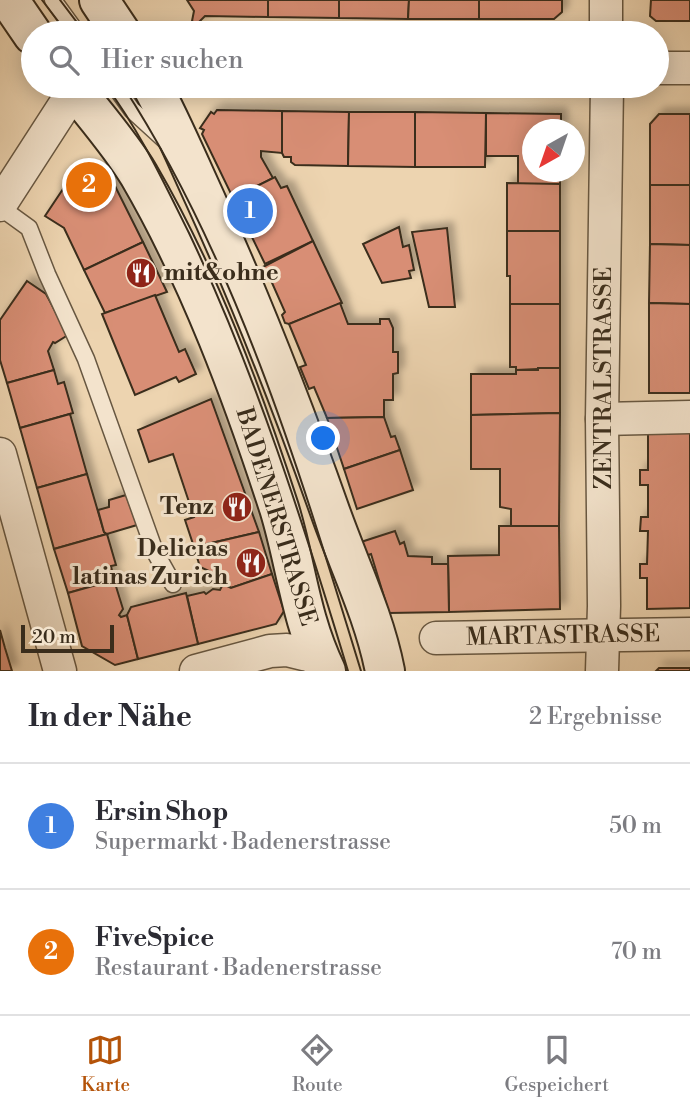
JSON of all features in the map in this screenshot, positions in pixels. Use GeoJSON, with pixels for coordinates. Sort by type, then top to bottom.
{"type":"FeatureCollection","features":[{"type":"Feature","properties":{"kind":"street"},"geometry":{"type":"LineString","coordinates":[[9,0],[23,21]]}},
{"type":"Feature","properties":{"kind":"street"},"geometry":{"type":"LineString","coordinates":[[606,0],[606,21]]}},
{"type":"Feature","properties":{"kind":"street"},"geometry":{"type":"LineString","coordinates":[[669,68],[690,68]]}},
{"type":"Feature","properties":{"kind":"street"},"geometry":{"type":"LineString","coordinates":[[0,206],[67,98]]}},
{"type":"Feature","properties":{"kind":"street","name":"BADENERSTRASSE"},"geometry":{"type":"LineString","coordinates":[[81,98],[138,173],[204,307],[256,436],[283,523],[299,598],[323,665]]}},
{"type":"Feature","properties":{"kind":"street","name":"BADENERSTRASSE"},"geometry":{"type":"LineString","coordinates":[[157,98],[229,250],[293,408],[336,528],[367,604],[386,671]]}},
{"type":"Feature","properties":{"kind":"street","name":"ZENTRALSTRASSE"},"geometry":{"type":"LineString","coordinates":[[602,671],[602,419],[607,98]]}},
{"type":"Feature","properties":{"kind":"street"},"geometry":{"type":"LineString","coordinates":[[602,419],[690,417]]}},
{"type":"Feature","properties":{"kind":"street"},"geometry":{"type":"LineString","coordinates":[[0,454],[60,671]]}},
{"type":"Feature","properties":{"kind":"street","name":"MARTASTRASSE"},"geometry":{"type":"LineString","coordinates":[[436,638],[690,634]]}},
{"type":"Feature","properties":{"kind":"street"},"geometry":{"type":"LineString","coordinates":[[197,671],[287,650],[323,665]]}},
{"type":"Feature","properties":{"kind":"lane"},"geometry":{"type":"LineString","coordinates":[[52,0],[68,21]]}},
{"type":"Feature","properties":{"kind":"lane","name":"BADENERSTRASSE"},"geometry":{"type":"LineString","coordinates":[[138,173],[154,98]]}},
{"type":"Feature","properties":{"kind":"lane"},"geometry":{"type":"LineString","coordinates":[[0,206],[30,228],[47,275],[86,359],[155,552],[173,584]]}},
{"type":"Feature","properties":{"kind":"building"},"geometry":{"type":"Polygon","coordinates":[[[187,0],[268,0],[268,17],[205,16],[200,21],[192,21],[194,11],[187,0]]]}},
{"type":"Feature","properties":{"kind":"building"},"geometry":{"type":"Polygon","coordinates":[[[268,0],[339,0],[339,18],[268,17],[268,0]]]}},
{"type":"Feature","properties":{"kind":"building"},"geometry":{"type":"Polygon","coordinates":[[[339,0],[409,0],[408,19],[339,18],[339,0]]]}},
{"type":"Feature","properties":{"kind":"building"},"geometry":{"type":"Polygon","coordinates":[[[409,0],[479,0],[479,19],[408,19],[409,0]]]}},
{"type":"Feature","properties":{"kind":"building"},"geometry":{"type":"Polygon","coordinates":[[[479,0],[562,0],[562,12],[554,19],[479,19],[479,0]]]}},
{"type":"Feature","properties":{"kind":"building"},"geometry":{"type":"Polygon","coordinates":[[[651,0],[690,0],[690,21],[656,21],[650,16],[651,0]]]}},
{"type":"Feature","properties":{"kind":"building"},"geometry":{"type":"Polygon","coordinates":[[[217,110],[282,111],[282,153],[261,151],[261,157],[273,178],[233,198],[202,134],[204,130],[200,128],[211,112],[214,114],[217,110]]]}},
{"type":"Feature","properties":{"kind":"building"},"geometry":{"type":"Polygon","coordinates":[[[282,111],[349,112],[348,166],[295,165],[291,162],[291,157],[284,157],[282,111]]]}},
{"type":"Feature","properties":{"kind":"building"},"geometry":{"type":"Polygon","coordinates":[[[349,112],[415,112],[415,167],[348,166],[349,112]]]}},
{"type":"Feature","properties":{"kind":"building"},"geometry":{"type":"Polygon","coordinates":[[[415,112],[486,113],[485,167],[415,167],[415,112]]]}},
{"type":"Feature","properties":{"kind":"building"},"geometry":{"type":"Polygon","coordinates":[[[486,113],[561,114],[561,119],[522,119],[522,182],[560,184],[518,184],[518,156],[486,156],[486,113]]]}},
{"type":"Feature","properties":{"kind":"building"},"geometry":{"type":"Polygon","coordinates":[[[659,114],[690,114],[690,185],[650,185],[650,124],[659,114]]]}},
{"type":"Feature","properties":{"kind":"building"},"geometry":{"type":"Polygon","coordinates":[[[77,168],[107,170],[143,242],[84,270],[64,228],[45,216],[77,168]]]}},
{"type":"Feature","properties":{"kind":"building"},"geometry":{"type":"Polygon","coordinates":[[[275,177],[281,188],[287,186],[313,241],[265,264],[233,198],[275,177]]]}},
{"type":"Feature","properties":{"kind":"building"},"geometry":{"type":"Polygon","coordinates":[[[507,183],[560,184],[560,231],[507,231],[507,183]]]}},
{"type":"Feature","properties":{"kind":"building"},"geometry":{"type":"Polygon","coordinates":[[[650,185],[690,185],[690,245],[650,244],[650,185]]]}},
{"type":"Feature","properties":{"kind":"building"},"geometry":{"type":"Polygon","coordinates":[[[399,227],[403,247],[409,245],[414,270],[409,271],[411,278],[382,283],[363,244],[399,227]]]}},
{"type":"Feature","properties":{"kind":"building"},"geometry":{"type":"Polygon","coordinates":[[[447,228],[455,307],[429,307],[412,232],[447,228]]]}},
{"type":"Feature","properties":{"kind":"building"},"geometry":{"type":"Polygon","coordinates":[[[507,231],[560,231],[560,304],[510,304],[507,231]]]}},
{"type":"Feature","properties":{"kind":"building"},"geometry":{"type":"Polygon","coordinates":[[[313,241],[342,303],[289,324],[285,323],[282,315],[285,312],[269,276],[265,276],[261,268],[313,241]]]}},
{"type":"Feature","properties":{"kind":"building"},"geometry":{"type":"Polygon","coordinates":[[[143,242],[167,292],[105,313],[84,270],[143,242]]]}},
{"type":"Feature","properties":{"kind":"building"},"geometry":{"type":"Polygon","coordinates":[[[650,244],[690,245],[690,304],[649,303],[650,244]]]}},
{"type":"Feature","properties":{"kind":"building"},"geometry":{"type":"Polygon","coordinates":[[[27,281],[46,294],[68,335],[53,342],[48,351],[54,370],[7,383],[0,360],[0,320],[27,281]]]}},
{"type":"Feature","properties":{"kind":"building"},"geometry":{"type":"Polygon","coordinates":[[[155,295],[179,352],[185,349],[196,374],[179,382],[176,377],[135,395],[102,314],[155,295]]]}},
{"type":"Feature","properties":{"kind":"building"},"geometry":{"type":"Polygon","coordinates":[[[340,303],[348,324],[380,324],[380,319],[389,319],[393,328],[393,352],[398,352],[398,373],[393,374],[393,400],[384,400],[384,417],[327,418],[314,387],[309,389],[300,367],[306,365],[289,324],[340,303]]]}},
{"type":"Feature","properties":{"kind":"building"},"geometry":{"type":"Polygon","coordinates":[[[649,303],[690,304],[690,393],[649,393],[649,303]]]}},
{"type":"Feature","properties":{"kind":"building"},"geometry":{"type":"Polygon","coordinates":[[[510,304],[560,304],[560,368],[516,370],[516,367],[510,367],[510,304]]]}},
{"type":"Feature","properties":{"kind":"building"},"geometry":{"type":"Polygon","coordinates":[[[560,368],[560,413],[471,415],[471,374],[516,374],[516,370],[560,368]]]}},
{"type":"Feature","properties":{"kind":"building"},"geometry":{"type":"Polygon","coordinates":[[[54,370],[58,384],[64,382],[73,413],[20,428],[7,383],[54,370]]]}},
{"type":"Feature","properties":{"kind":"building"},"geometry":{"type":"Polygon","coordinates":[[[211,399],[259,532],[194,547],[185,520],[194,517],[173,454],[149,462],[138,430],[211,399]]]}},
{"type":"Feature","properties":{"kind":"building"},"geometry":{"type":"Polygon","coordinates":[[[560,413],[559,526],[511,526],[511,509],[500,507],[500,469],[471,469],[471,415],[560,413]]]}},
{"type":"Feature","properties":{"kind":"building"},"geometry":{"type":"Polygon","coordinates":[[[70,414],[87,474],[37,488],[20,428],[70,414]]]}},
{"type":"Feature","properties":{"kind":"building"},"geometry":{"type":"Polygon","coordinates":[[[384,417],[391,437],[395,436],[400,450],[344,469],[327,418],[384,417]]]}},
{"type":"Feature","properties":{"kind":"building"},"geometry":{"type":"Polygon","coordinates":[[[690,428],[690,608],[647,609],[647,578],[640,578],[640,564],[647,564],[648,531],[640,531],[641,517],[648,517],[648,485],[640,485],[640,470],[648,470],[648,429],[690,428]]]}},
{"type":"Feature","properties":{"kind":"building"},"geometry":{"type":"Polygon","coordinates":[[[400,450],[413,490],[357,509],[344,469],[400,450]]]}},
{"type":"Feature","properties":{"kind":"building"},"geometry":{"type":"Polygon","coordinates":[[[87,474],[104,532],[107,534],[54,549],[37,488],[87,474]]]}},
{"type":"Feature","properties":{"kind":"building"},"geometry":{"type":"Polygon","coordinates":[[[126,495],[137,525],[107,534],[104,532],[98,510],[109,507],[109,500],[126,495]]]}},
{"type":"Feature","properties":{"kind":"building"},"geometry":{"type":"Polygon","coordinates":[[[499,526],[559,526],[560,609],[449,612],[448,556],[499,555],[499,526]]]}},
{"type":"Feature","properties":{"kind":"building"},"geometry":{"type":"Polygon","coordinates":[[[395,531],[400,544],[404,542],[408,556],[432,557],[432,564],[448,564],[449,612],[389,613],[371,554],[365,556],[361,542],[395,531]]]}},
{"type":"Feature","properties":{"kind":"building"},"geometry":{"type":"Polygon","coordinates":[[[259,532],[272,574],[231,588],[223,584],[220,576],[200,567],[194,547],[259,532]]]}},
{"type":"Feature","properties":{"kind":"building"},"geometry":{"type":"Polygon","coordinates":[[[107,534],[116,565],[111,566],[114,580],[68,593],[54,549],[107,534]]]}},
{"type":"Feature","properties":{"kind":"building"},"geometry":{"type":"Polygon","coordinates":[[[272,574],[284,611],[276,624],[198,644],[187,596],[204,592],[206,594],[213,589],[220,590],[223,584],[231,588],[272,574]]]}},
{"type":"Feature","properties":{"kind":"building"},"geometry":{"type":"Polygon","coordinates":[[[114,580],[123,609],[119,615],[127,615],[138,659],[115,665],[82,646],[68,593],[114,580]]]}},
{"type":"Feature","properties":{"kind":"building"},"geometry":{"type":"Polygon","coordinates":[[[186,593],[198,644],[138,659],[127,615],[131,607],[186,593]]]}},
{"type":"Feature","properties":{"kind":"building"},"geometry":{"type":"Polygon","coordinates":[[[0,630],[5,648],[12,671],[0,671],[0,630]]]}},
{"type":"Feature","properties":{"kind":"building"},"geometry":{"type":"Polygon","coordinates":[[[659,668],[690,668],[690,671],[656,671],[659,668]]]}},
{"type":"Feature","properties":{"kind":"tram line"},"geometry":{"type":"LineString","coordinates":[[42,0],[58,21]]}},
{"type":"Feature","properties":{"kind":"tram line"},"geometry":{"type":"LineString","coordinates":[[60,0],[76,21]]}},
{"type":"Feature","properties":{"kind":"tram line"},"geometry":{"type":"LineString","coordinates":[[114,98],[161,176],[236,340],[296,504],[348,671]]}},
{"type":"Feature","properties":{"kind":"tram line"},"geometry":{"type":"LineString","coordinates":[[130,98],[200,224],[262,370],[314,520],[361,671]]}},
{"type":"Feature","properties":{"kind":"place","name":"FiveSpice"},"geometry":{"type":"Point","coordinates":[89,185]}},
{"type":"Feature","properties":{"kind":"place","name":"Ersin Shop"},"geometry":{"type":"Point","coordinates":[250,211]}},
{"type":"Feature","properties":{"kind":"place","name":"mit&ohne"},"geometry":{"type":"Point","coordinates":[141,273]}},
{"type":"Feature","properties":{"kind":"place","name":"Tenz"},"geometry":{"type":"Point","coordinates":[237,507]}},
{"type":"Feature","properties":{"kind":"place","name":"Delicias latinas Zurich"},"geometry":{"type":"Point","coordinates":[251,563]}}]}
